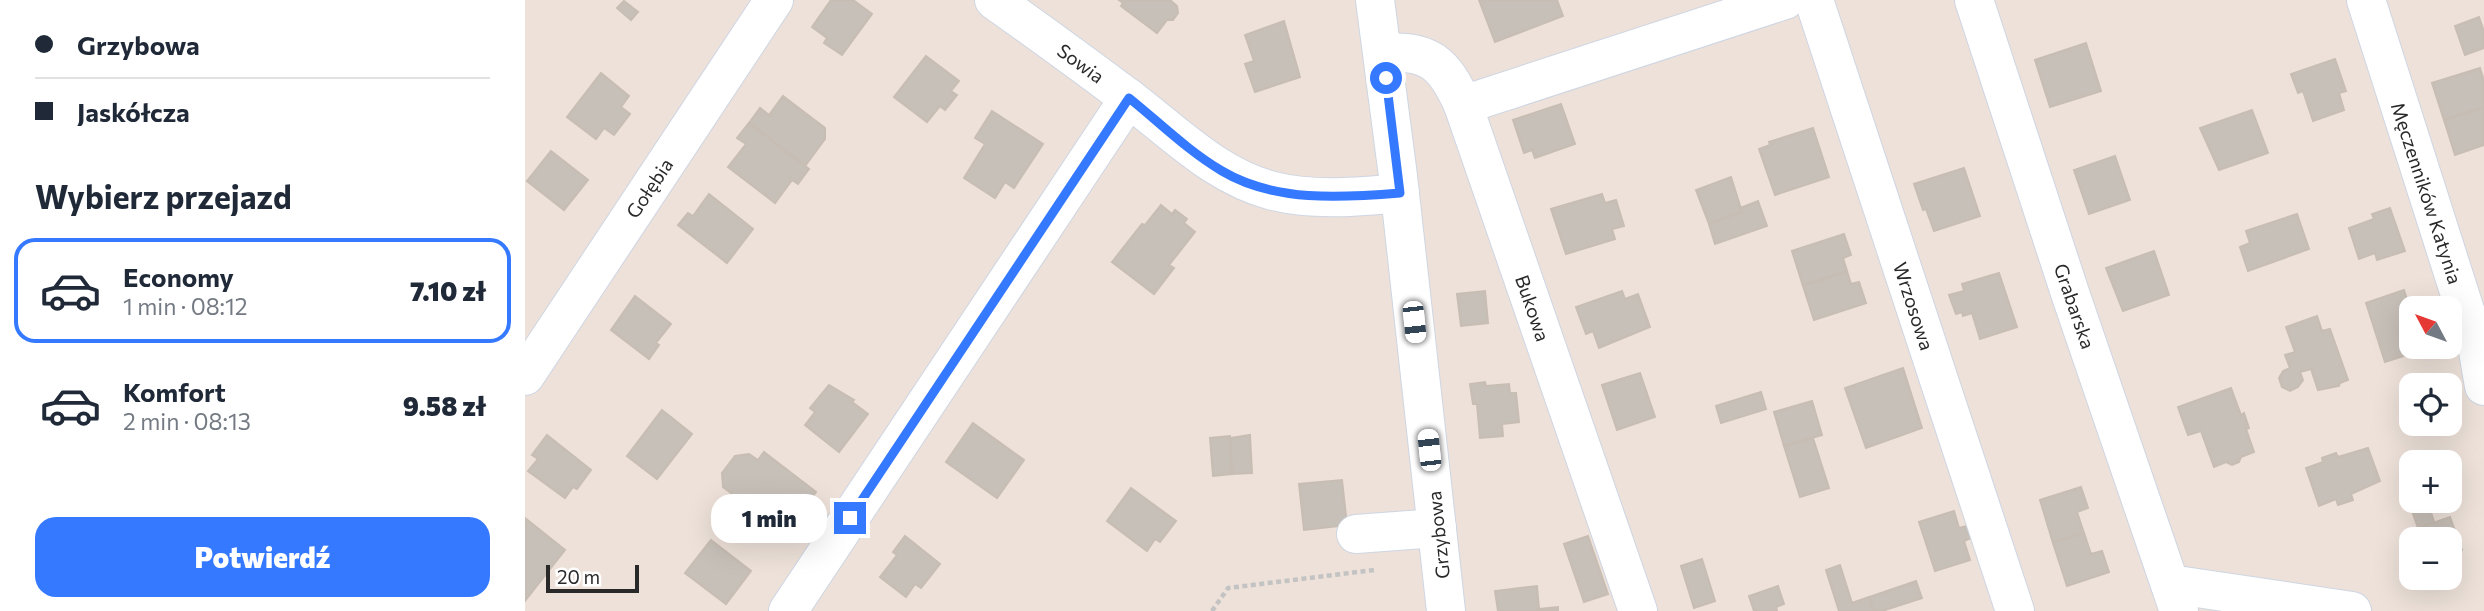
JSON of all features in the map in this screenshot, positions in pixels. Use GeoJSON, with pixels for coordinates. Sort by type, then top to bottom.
{"type":"FeatureCollection","features":[{"type":"Feature","properties":{"kind":"street","name":"Gołębia"},"geometry":{"type":"LineString","coordinates":[[525,376],[774,0]]}},
{"type":"Feature","properties":{"kind":"street","name":"Sowia"},"geometry":{"type":"LineString","coordinates":[[994,0],[1129,98],[1223,171],[1275,192],[1319,196],[1400,193]]}},
{"type":"Feature","properties":{"kind":"street","name":"Grzybowa"},"geometry":{"type":"LineString","coordinates":[[1375,0],[1400,193],[1424,529],[1446,611]]}},
{"type":"Feature","properties":{"kind":"street"},"geometry":{"type":"LineString","coordinates":[[1463,105],[1785,0]]}},
{"type":"Feature","properties":{"kind":"street","name":"Wrzosowa"},"geometry":{"type":"LineString","coordinates":[[1814,0],[2015,611]]}},
{"type":"Feature","properties":{"kind":"street","name":"Grabarska"},"geometry":{"type":"LineString","coordinates":[[1974,0],[2071,296],[2175,598]]}},
{"type":"Feature","properties":{"kind":"street","name":"Męczenników Katynia"},"geometry":{"type":"LineString","coordinates":[[2366,0],[2478,351],[2484,387]]}},
{"type":"Feature","properties":{"kind":"street","name":"Bukowa"},"geometry":{"type":"LineString","coordinates":[[1383,53],[1406,51],[1424,56],[1440,67],[1453,82],[1638,611]]}},
{"type":"Feature","properties":{"kind":"street"},"geometry":{"type":"LineString","coordinates":[[788,611],[1129,98]]}},
{"type":"Feature","properties":{"kind":"street"},"geometry":{"type":"LineString","coordinates":[[1356,534],[1424,529]]}},
{"type":"Feature","properties":{"kind":"street"},"geometry":{"type":"LineString","coordinates":[[2175,598],[2352,611]]}},
{"type":"Feature","properties":{"kind":"path"},"geometry":{"type":"LineString","coordinates":[[1212,611],[1228,588],[1381,569],[1424,529]]}},
{"type":"Feature","properties":{"kind":"building"},"geometry":{"type":"Polygon","coordinates":[[[831,0],[853,0],[872,14],[842,55],[824,43],[827,38],[812,27],[831,0]]]}},
{"type":"Feature","properties":{"kind":"building"},"geometry":{"type":"Polygon","coordinates":[[[1119,0],[1170,0],[1177,6],[1178,13],[1173,20],[1167,20],[1157,33],[1121,6],[1123,3],[1119,0]]]}},
{"type":"Feature","properties":{"kind":"building"},"geometry":{"type":"Polygon","coordinates":[[[1479,0],[1557,0],[1563,16],[1495,42],[1479,0]]]}},
{"type":"Feature","properties":{"kind":"building"},"geometry":{"type":"Polygon","coordinates":[[[624,1],[638,12],[631,20],[617,8],[624,1]]]}},
{"type":"Feature","properties":{"kind":"building"},"geometry":{"type":"Polygon","coordinates":[[[2479,17],[2484,32],[2484,48],[2465,55],[2455,26],[2479,17]]]}},
{"type":"Feature","properties":{"kind":"building"},"geometry":{"type":"Polygon","coordinates":[[[1284,21],[1300,77],[1255,92],[1245,64],[1254,61],[1245,35],[1284,21]]]}},
{"type":"Feature","properties":{"kind":"building"},"geometry":{"type":"Polygon","coordinates":[[[2086,43],[2101,91],[2050,107],[2035,60],[2086,43]]]}},
{"type":"Feature","properties":{"kind":"building"},"geometry":{"type":"Polygon","coordinates":[[[926,56],[959,81],[951,91],[957,95],[945,110],[940,106],[927,122],[894,97],[926,56]]]}},
{"type":"Feature","properties":{"kind":"building"},"geometry":{"type":"Polygon","coordinates":[[[2335,59],[2346,91],[2339,93],[2344,110],[2313,121],[2303,91],[2298,93],[2291,74],[2335,59]]]}},
{"type":"Feature","properties":{"kind":"building"},"geometry":{"type":"Polygon","coordinates":[[[2480,68],[2484,81],[2484,107],[2444,120],[2432,83],[2480,68]]]}},
{"type":"Feature","properties":{"kind":"building"},"geometry":{"type":"Polygon","coordinates":[[[601,73],[629,96],[621,107],[630,114],[614,135],[604,128],[596,139],[567,117],[601,73]]]}},
{"type":"Feature","properties":{"kind":"building"},"geometry":{"type":"Polygon","coordinates":[[[783,96],[825,128],[825,139],[805,166],[749,123],[760,108],[769,115],[783,96]]]}},
{"type":"Feature","properties":{"kind":"building"},"geometry":{"type":"Polygon","coordinates":[[[1561,104],[1575,144],[1535,158],[1532,150],[1524,153],[1513,120],[1561,104]]]}},
{"type":"Feature","properties":{"kind":"building"},"geometry":{"type":"Polygon","coordinates":[[[2484,107],[2484,145],[2455,155],[2444,120],[2484,107]]]}},
{"type":"Feature","properties":{"kind":"building"},"geometry":{"type":"Polygon","coordinates":[[[2252,110],[2268,153],[2219,170],[2200,128],[2252,110]]]}},
{"type":"Feature","properties":{"kind":"building"},"geometry":{"type":"Polygon","coordinates":[[[992,111],[1043,144],[1014,188],[1005,182],[995,198],[964,178],[985,144],[975,138],[992,111]]]}},
{"type":"Feature","properties":{"kind":"building"},"geometry":{"type":"Polygon","coordinates":[[[749,123],[809,169],[798,184],[792,180],[775,203],[728,167],[746,144],[737,138],[749,123]]]}},
{"type":"Feature","properties":{"kind":"building"},"geometry":{"type":"Polygon","coordinates":[[[1813,128],[1829,177],[1775,195],[1759,149],[1770,145],[1769,142],[1813,128]]]}},
{"type":"Feature","properties":{"kind":"building"},"geometry":{"type":"Polygon","coordinates":[[[551,151],[588,180],[564,210],[527,181],[551,151]]]}},
{"type":"Feature","properties":{"kind":"building"},"geometry":{"type":"Polygon","coordinates":[[[2115,156],[2130,200],[2089,214],[2074,170],[2115,156]]]}},
{"type":"Feature","properties":{"kind":"building"},"geometry":{"type":"Polygon","coordinates":[[[1964,168],[1980,216],[1934,231],[1914,184],[1964,168]]]}},
{"type":"Feature","properties":{"kind":"building"},"geometry":{"type":"Polygon","coordinates":[[[1731,177],[1742,212],[1709,224],[1696,190],[1731,177]]]}},
{"type":"Feature","properties":{"kind":"building"},"geometry":{"type":"Polygon","coordinates":[[[709,194],[753,229],[727,263],[678,225],[688,213],[693,216],[709,194]]]}},
{"type":"Feature","properties":{"kind":"building"},"geometry":{"type":"Polygon","coordinates":[[[1602,194],[1605,203],[1616,200],[1624,226],[1612,229],[1615,239],[1566,254],[1551,209],[1602,194]]]}},
{"type":"Feature","properties":{"kind":"building"},"geometry":{"type":"Polygon","coordinates":[[[1758,201],[1767,226],[1715,244],[1709,224],[1742,212],[1740,208],[1758,201]]]}},
{"type":"Feature","properties":{"kind":"building"},"geometry":{"type":"Polygon","coordinates":[[[1161,205],[1172,214],[1175,210],[1187,219],[1184,223],[1195,232],[1169,265],[1174,268],[1154,294],[1112,262],[1161,205]]]}},
{"type":"Feature","properties":{"kind":"building"},"geometry":{"type":"Polygon","coordinates":[[[2390,208],[2405,251],[2377,260],[2375,253],[2359,259],[2349,228],[2374,219],[2372,214],[2390,208]]]}},
{"type":"Feature","properties":{"kind":"building"},"geometry":{"type":"Polygon","coordinates":[[[2297,214],[2309,249],[2248,271],[2240,247],[2250,243],[2246,231],[2297,214]]]}},
{"type":"Feature","properties":{"kind":"building"},"geometry":{"type":"Polygon","coordinates":[[[1844,234],[1851,255],[1843,258],[1847,271],[1803,286],[1792,251],[1844,234]]]}},
{"type":"Feature","properties":{"kind":"building"},"geometry":{"type":"Polygon","coordinates":[[[2154,251],[2169,295],[2123,311],[2106,268],[2154,251]]]}},
{"type":"Feature","properties":{"kind":"building"},"geometry":{"type":"Polygon","coordinates":[[[1847,271],[1851,284],[1859,282],[1866,303],[1814,320],[1803,286],[1847,271]]]}},
{"type":"Feature","properties":{"kind":"building"},"geometry":{"type":"Polygon","coordinates":[[[1999,273],[2017,327],[1980,339],[1972,313],[1963,316],[1962,312],[1956,314],[1949,295],[1964,291],[1962,284],[1999,273]]]}},
{"type":"Feature","properties":{"kind":"building"},"geometry":{"type":"Polygon","coordinates":[[[2404,290],[2406,296],[2399,296],[2399,357],[2385,362],[2366,303],[2404,290]]]}},
{"type":"Feature","properties":{"kind":"building"},"geometry":{"type":"Polygon","coordinates":[[[1485,291],[1488,323],[1461,326],[1457,294],[1485,291]]]}},
{"type":"Feature","properties":{"kind":"building"},"geometry":{"type":"Polygon","coordinates":[[[1622,291],[1625,299],[1638,294],[1650,327],[1599,348],[1593,331],[1586,334],[1576,307],[1622,291]]]}},
{"type":"Feature","properties":{"kind":"building"},"geometry":{"type":"Polygon","coordinates":[[[635,296],[671,324],[656,343],[659,345],[649,359],[611,330],[635,296]]]}},
{"type":"Feature","properties":{"kind":"building"},"geometry":{"type":"Polygon","coordinates":[[[2317,316],[2322,331],[2330,329],[2348,380],[2339,386],[2318,390],[2311,369],[2300,372],[2303,380],[2298,387],[2290,391],[2282,387],[2279,378],[2283,371],[2290,368],[2285,355],[2295,352],[2286,327],[2317,316]]]}},
{"type":"Feature","properties":{"kind":"building"},"geometry":{"type":"Polygon","coordinates":[[[1903,368],[1922,428],[1866,448],[1845,388],[1903,368]]]}},
{"type":"Feature","properties":{"kind":"building"},"geometry":{"type":"Polygon","coordinates":[[[1640,373],[1655,417],[1617,430],[1602,385],[1640,373]]]}},
{"type":"Feature","properties":{"kind":"building"},"geometry":{"type":"Polygon","coordinates":[[[1485,382],[1486,386],[1509,384],[1510,393],[1516,393],[1519,422],[1502,424],[1503,436],[1480,438],[1477,404],[1473,404],[1470,384],[1485,382]]]}},
{"type":"Feature","properties":{"kind":"building"},"geometry":{"type":"Polygon","coordinates":[[[829,385],[854,400],[852,402],[868,414],[839,452],[805,425],[815,412],[810,408],[829,385]]]}},
{"type":"Feature","properties":{"kind":"building"},"geometry":{"type":"Polygon","coordinates":[[[2231,388],[2241,415],[2244,413],[2254,452],[2241,457],[2239,462],[2232,465],[2226,462],[2214,467],[2201,431],[2188,435],[2178,407],[2231,388]]]}},
{"type":"Feature","properties":{"kind":"building"},"geometry":{"type":"Polygon","coordinates":[[[1761,392],[1766,409],[1721,423],[1716,406],[1761,392]]]}},
{"type":"Feature","properties":{"kind":"building"},"geometry":{"type":"Polygon","coordinates":[[[1812,401],[1822,435],[1784,446],[1774,412],[1812,401]]]}},
{"type":"Feature","properties":{"kind":"building"},"geometry":{"type":"Polygon","coordinates":[[[662,410],[692,434],[657,479],[627,456],[662,410]]]}},
{"type":"Feature","properties":{"kind":"building"},"geometry":{"type":"Polygon","coordinates":[[[973,423],[1024,460],[997,498],[946,462],[973,423]]]}},
{"type":"Feature","properties":{"kind":"building"},"geometry":{"type":"Polygon","coordinates":[[[547,435],[591,470],[577,489],[573,487],[565,498],[528,471],[538,459],[532,455],[547,435]]]}},
{"type":"Feature","properties":{"kind":"building"},"geometry":{"type":"Polygon","coordinates":[[[1250,435],[1252,473],[1232,474],[1230,438],[1250,435]]]}},
{"type":"Feature","properties":{"kind":"building"},"geometry":{"type":"Polygon","coordinates":[[[1230,436],[1232,474],[1213,476],[1210,438],[1230,436]]]}},
{"type":"Feature","properties":{"kind":"building"},"geometry":{"type":"Polygon","coordinates":[[[1813,438],[1829,488],[1800,497],[1784,446],[1813,438]]]}},
{"type":"Feature","properties":{"kind":"building"},"geometry":{"type":"Polygon","coordinates":[[[2368,448],[2380,481],[2351,494],[2353,500],[2338,505],[2336,499],[2319,506],[2306,468],[2323,462],[2322,458],[2336,453],[2338,457],[2368,448]]]}},
{"type":"Feature","properties":{"kind":"building"},"geometry":{"type":"Polygon","coordinates":[[[764,452],[816,492],[794,521],[771,503],[754,525],[725,503],[732,494],[723,487],[722,473],[735,456],[749,454],[758,460],[764,452]]]}},
{"type":"Feature","properties":{"kind":"building"},"geometry":{"type":"Polygon","coordinates":[[[1342,480],[1347,525],[1304,530],[1299,484],[1342,480]]]}},
{"type":"Feature","properties":{"kind":"building"},"geometry":{"type":"Polygon","coordinates":[[[2081,487],[2088,508],[2077,512],[2084,533],[2053,543],[2040,500],[2081,487]]]}},
{"type":"Feature","properties":{"kind":"building"},"geometry":{"type":"Polygon","coordinates":[[[1131,488],[1176,521],[1160,542],[1155,539],[1147,551],[1107,521],[1131,488]]]}},
{"type":"Feature","properties":{"kind":"building"},"geometry":{"type":"Polygon","coordinates":[[[1954,511],[1959,528],[1967,526],[1971,538],[1964,541],[1970,560],[1935,571],[1919,522],[1954,511]]]}},
{"type":"Feature","properties":{"kind":"building"},"geometry":{"type":"Polygon","coordinates":[[[2413,513],[2431,513],[2434,522],[2418,527],[2413,513]]]}},
{"type":"Feature","properties":{"kind":"building"},"geometry":{"type":"Polygon","coordinates":[[[2450,517],[2454,527],[2421,527],[2450,517]]]}},
{"type":"Feature","properties":{"kind":"building"},"geometry":{"type":"Polygon","coordinates":[[[525,518],[565,550],[525,601],[525,518]]]}},
{"type":"Feature","properties":{"kind":"building"},"geometry":{"type":"Polygon","coordinates":[[[2084,533],[2091,554],[2102,551],[2109,572],[2067,586],[2053,543],[2084,533]]]}},
{"type":"Feature","properties":{"kind":"building"},"geometry":{"type":"Polygon","coordinates":[[[905,536],[940,564],[921,588],[915,584],[906,597],[880,577],[897,555],[893,552],[905,536]]]}},
{"type":"Feature","properties":{"kind":"building"},"geometry":{"type":"Polygon","coordinates":[[[1588,536],[1608,594],[1584,602],[1564,544],[1588,536]]]}},
{"type":"Feature","properties":{"kind":"building"},"geometry":{"type":"Polygon","coordinates":[[[711,540],[751,571],[726,604],[685,573],[711,540]]]}},
{"type":"Feature","properties":{"kind":"building"},"geometry":{"type":"Polygon","coordinates":[[[1702,559],[1715,601],[1694,608],[1681,566],[1702,559]]]}},
{"type":"Feature","properties":{"kind":"building"},"geometry":{"type":"Polygon","coordinates":[[[1840,565],[1852,603],[1869,597],[1874,611],[1839,611],[1826,570],[1840,565]]]}},
{"type":"Feature","properties":{"kind":"building"},"geometry":{"type":"Polygon","coordinates":[[[1916,581],[1922,598],[1874,611],[1869,597],[1916,581]]]}},
{"type":"Feature","properties":{"kind":"building"},"geometry":{"type":"Polygon","coordinates":[[[1537,586],[1539,609],[1558,607],[1558,611],[1498,611],[1495,591],[1537,586]]]}},
{"type":"Feature","properties":{"kind":"building"},"geometry":{"type":"Polygon","coordinates":[[[1778,586],[1784,604],[1776,607],[1777,611],[1754,611],[1749,596],[1778,586]]]}},
{"type":"Feature","properties":{"kind":"route"},"geometry":{"type":"LineString","coordinates":[[850,518],[1129,98],[1199,155],[1223,171],[1249,183],[1275,192],[1319,196],[1385,195],[1400,193],[1386,78]]}}]}
